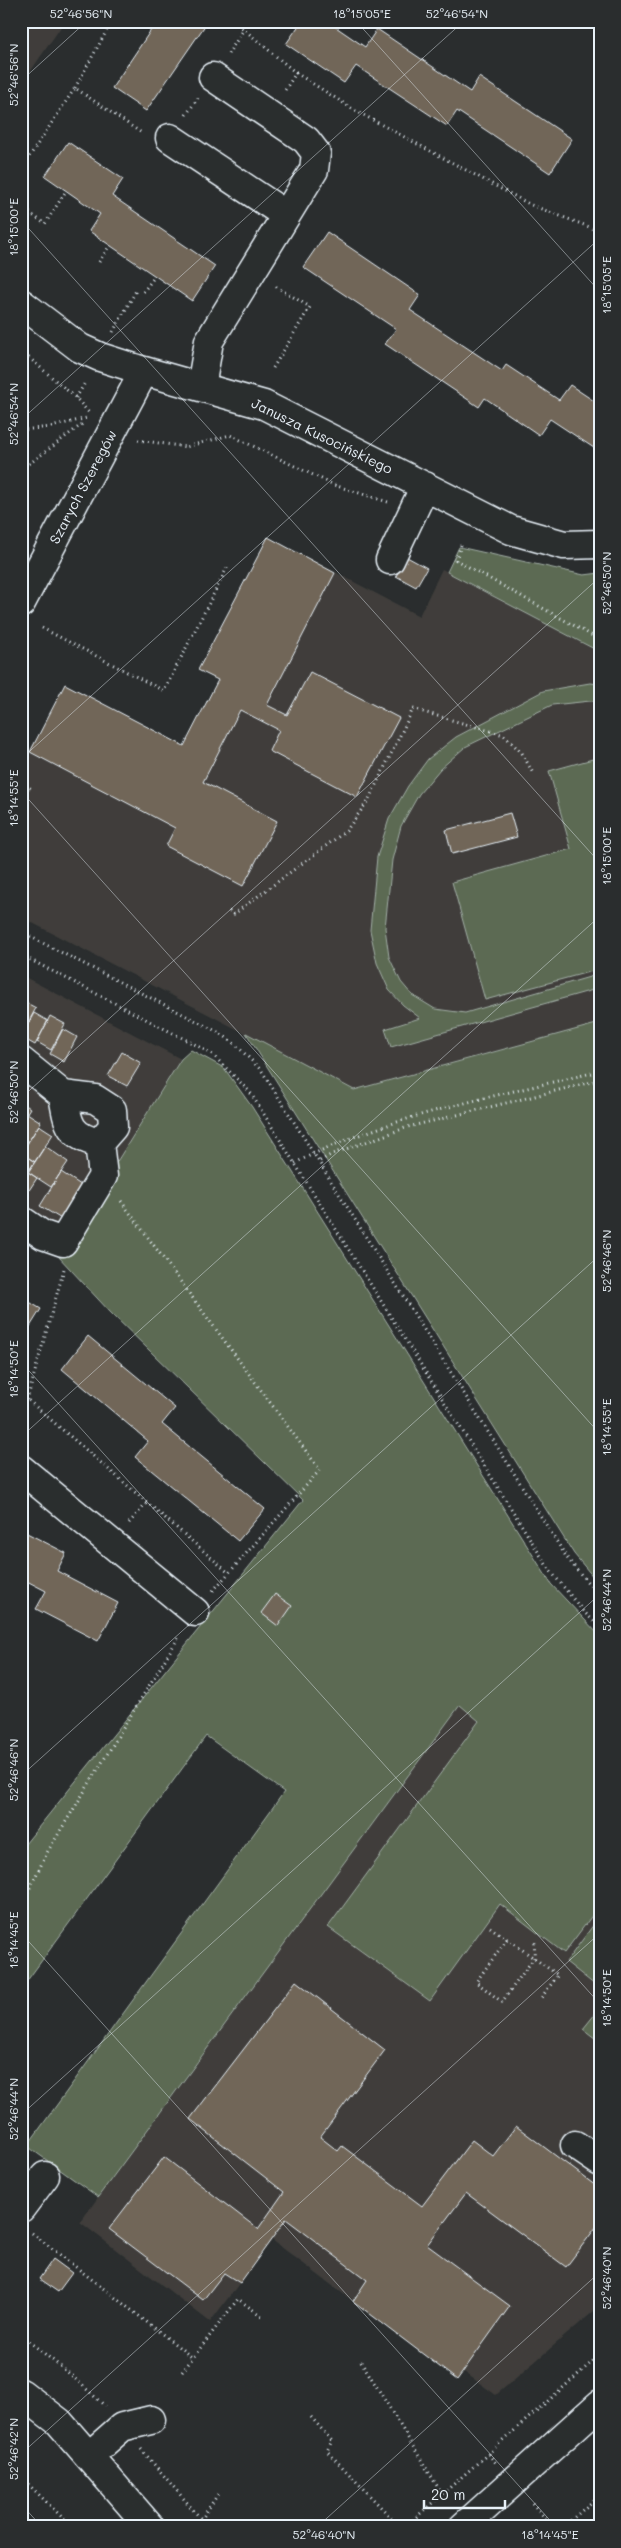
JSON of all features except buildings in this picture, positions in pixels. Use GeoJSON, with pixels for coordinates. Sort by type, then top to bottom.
{"type":"FeatureCollection","features":[{"type":"Feature","properties":{"kind":"street"},"geometry":{"type":"LineString","coordinates":[[201,387],[209,341],[314,170],[316,153],[306,140],[213,77]]}},
{"type":"Feature","properties":{"kind":"street"},"geometry":{"type":"LineString","coordinates":[[158,137],[286,215]]}},
{"type":"Feature","properties":{"kind":"street","name":"Janusza Kusocińskiego"},"geometry":{"type":"LineString","coordinates":[[21,303],[80,348],[100,357],[264,405],[419,498],[511,530],[564,545],[600,544]]}},
{"type":"Feature","properties":{"kind":"street","name":"Szarych Szeregów"},"geometry":{"type":"LineString","coordinates":[[21,603],[144,371]]}},
{"type":"Feature","properties":{"kind":"street"},"geometry":{"type":"LineString","coordinates":[[390,560],[419,498]]}},
{"type":"Feature","properties":{"kind":"street"},"geometry":{"type":"LineString","coordinates":[[21,1061],[63,1095],[95,1099],[112,1110],[113,1127],[99,1143],[103,1176],[63,1242],[43,1235],[21,1220]]}},
{"type":"Feature","properties":{"kind":"street"},"geometry":{"type":"LineString","coordinates":[[63,1095],[69,1126],[84,1140],[99,1143]]}},
{"type":"Feature","properties":{"kind":"street"},"geometry":{"type":"LineString","coordinates":[[21,1469],[195,1612]]}},
{"type":"Feature","properties":{"kind":"street"},"geometry":{"type":"LineString","coordinates":[[575,2145],[600,2162]]}},
{"type":"Feature","properties":{"kind":"street"},"geometry":{"type":"LineString","coordinates":[[24,2212],[45,2176]]}},
{"type":"Feature","properties":{"kind":"street"},"geometry":{"type":"LineString","coordinates":[[21,2393],[59,2422],[150,2527]]}},
{"type":"Feature","properties":{"kind":"street"},"geometry":{"type":"LineString","coordinates":[[463,2527],[600,2404]]}},
{"type":"Feature","properties":{"kind":"street"},"geometry":{"type":"LineString","coordinates":[[88,2456],[122,2427],[151,2420]]}},
{"type":"Feature","properties":{"kind":"path"},"geometry":{"type":"LineString","coordinates":[[21,169],[74,88],[112,21]]}},
{"type":"Feature","properties":{"kind":"path"},"geometry":{"type":"LineString","coordinates":[[234,21],[296,73],[356,111],[531,204],[600,231]]}},
{"type":"Feature","properties":{"kind":"path"},"geometry":{"type":"LineString","coordinates":[[269,114],[296,73]]}},
{"type":"Feature","properties":{"kind":"path"},"geometry":{"type":"LineString","coordinates":[[74,88],[158,137]]}},
{"type":"Feature","properties":{"kind":"path"},"geometry":{"type":"LineString","coordinates":[[21,207],[45,224],[66,191]]}},
{"type":"Feature","properties":{"kind":"path"},"geometry":{"type":"LineString","coordinates":[[99,262],[110,246]]}},
{"type":"Feature","properties":{"kind":"path"},"geometry":{"type":"LineString","coordinates":[[251,272],[310,307],[273,368]]}},
{"type":"Feature","properties":{"kind":"path"},"geometry":{"type":"LineString","coordinates":[[143,292],[154,276]]}},
{"type":"Feature","properties":{"kind":"path"},"geometry":{"type":"LineString","coordinates":[[21,351],[76,398],[92,417]]}},
{"type":"Feature","properties":{"kind":"path"},"geometry":{"type":"LineString","coordinates":[[21,430],[51,427],[92,417]]}},
{"type":"Feature","properties":{"kind":"path"},"geometry":{"type":"LineString","coordinates":[[21,470],[92,417]]}},
{"type":"Feature","properties":{"kind":"path"},"geometry":{"type":"LineString","coordinates":[[138,440],[186,447],[230,435],[334,485],[419,498]]}},
{"type":"Feature","properties":{"kind":"path"},"geometry":{"type":"LineString","coordinates":[[461,545],[456,560],[600,640]]}},
{"type":"Feature","properties":{"kind":"path"},"geometry":{"type":"LineString","coordinates":[[42,628],[164,691],[229,564]]}},
{"type":"Feature","properties":{"kind":"path"},"geometry":{"type":"LineString","coordinates":[[229,911],[234,914],[346,831],[368,801],[413,709],[504,736],[522,753],[534,775]]}},
{"type":"Feature","properties":{"kind":"path"},"geometry":{"type":"LineString","coordinates":[[21,783],[32,789]]}},
{"type":"Feature","properties":{"kind":"path"},"geometry":{"type":"LineString","coordinates":[[21,932],[206,1026],[235,1044],[262,1071],[567,1558],[600,1597]]}},
{"type":"Feature","properties":{"kind":"path"},"geometry":{"type":"LineString","coordinates":[[21,955],[214,1055],[250,1092],[549,1570],[583,1611],[600,1627]]}},
{"type":"Feature","properties":{"kind":"path"},"geometry":{"type":"LineString","coordinates":[[295,1163],[328,1146],[437,1111],[600,1072]]}},
{"type":"Feature","properties":{"kind":"path"},"geometry":{"type":"LineString","coordinates":[[320,1162],[332,1154],[408,1127],[600,1080]]}},
{"type":"Feature","properties":{"kind":"path"},"geometry":{"type":"LineString","coordinates":[[21,1906],[48,1851],[195,1612],[320,1470],[103,1176]]}},
{"type":"Feature","properties":{"kind":"path"},"geometry":{"type":"LineString","coordinates":[[27,1400],[67,1259],[63,1242]]}},
{"type":"Feature","properties":{"kind":"path"},"geometry":{"type":"LineString","coordinates":[[21,1394],[229,1573]]}},
{"type":"Feature","properties":{"kind":"path"},"geometry":{"type":"LineString","coordinates":[[490,1926],[558,1975],[541,1998]]}},
{"type":"Feature","properties":{"kind":"path"},"geometry":{"type":"LineString","coordinates":[[507,1939],[476,1982],[502,2002],[534,1958],[535,1938]]}},
{"type":"Feature","properties":{"kind":"path"},"geometry":{"type":"LineString","coordinates":[[24,2212],[193,2358]]}},
{"type":"Feature","properties":{"kind":"path"},"geometry":{"type":"LineString","coordinates":[[182,2372],[238,2300],[264,2317]]}},
{"type":"Feature","properties":{"kind":"path"},"geometry":{"type":"LineString","coordinates":[[404,2527],[600,2355]]}},
{"type":"Feature","properties":{"kind":"path"},"geometry":{"type":"LineString","coordinates":[[360,2361],[442,2494]]}},
{"type":"Feature","properties":{"kind":"path"},"geometry":{"type":"LineString","coordinates":[[311,2417],[332,2441],[327,2451],[400,2527]]}},
{"type":"Feature","properties":{"kind":"path"},"geometry":{"type":"LineString","coordinates":[[21,2476],[72,2527]]}},
{"type":"Feature","properties":{"kind":"path"},"geometry":{"type":"LineString","coordinates":[[201,2520],[220,2491]]}},
{"type":"Feature","properties":{"kind":"path"},"geometry":{"type":"LineString","coordinates":[[563,2527],[600,2494]]}},
{"type":"Feature","properties":{"kind":"shaded area"},"geometry":{"type":"Polygon","coordinates":[[[21,21],[65,21],[21,85],[21,21]]]}},
{"type":"Feature","properties":{"kind":"shaded area"},"geometry":{"type":"Polygon","coordinates":[[[268,537],[419,616],[442,569],[600,652],[600,1023],[354,1090],[21,917],[21,768],[65,684],[184,746],[218,680],[198,670],[268,537]]]}},
{"type":"Feature","properties":{"kind":"shaded area"},"geometry":{"type":"Polygon","coordinates":[[[21,975],[181,1059],[58,1256],[21,1232],[21,975]]]}},
{"type":"Feature","properties":{"kind":"shaded area"},"geometry":{"type":"Polygon","coordinates":[[[460,1705],[600,1724],[600,2306],[496,2395],[464,2372],[457,2380],[272,2240],[210,2322],[80,2222],[460,1705]]]}},
{"type":"Feature","properties":{"kind":"green space"},"geometry":{"type":"Polygon","coordinates":[[[459,547],[584,575],[600,573],[600,652],[447,572],[459,547]]]}},
{"type":"Feature","properties":{"kind":"green space"},"geometry":{"type":"Polygon","coordinates":[[[590,683],[600,684],[600,700],[552,705],[465,747],[440,769],[419,794],[401,826],[392,860],[385,928],[389,957],[401,982],[412,995],[435,1009],[465,1013],[600,974],[600,988],[391,1047],[385,1029],[420,1018],[403,1005],[389,990],[377,963],[370,930],[377,857],[389,819],[408,786],[428,759],[456,737],[543,691],[590,683]]]}},
{"type":"Feature","properties":{"kind":"green space"},"geometry":{"type":"Polygon","coordinates":[[[600,757],[600,969],[485,1000],[452,882],[571,849],[549,771],[600,757]]]}},
{"type":"Feature","properties":{"kind":"green space"},"geometry":{"type":"Polygon","coordinates":[[[600,1023],[600,1585],[574,1554],[246,1033],[354,1090],[600,1023]]]}},
{"type":"Feature","properties":{"kind":"green space"},"geometry":{"type":"Polygon","coordinates":[[[191,1050],[224,1068],[252,1107],[551,1584],[600,1636],[600,1905],[564,1953],[500,1904],[430,2001],[328,1927],[479,1721],[460,1705],[98,2197],[27,2146],[284,1792],[206,1736],[21,1989],[21,1849],[303,1500],[111,1313],[58,1256],[181,1059],[191,1050]]]}},
{"type":"Feature","properties":{"kind":"green space"},"geometry":{"type":"Polygon","coordinates":[[[600,1916],[600,1989],[566,1962],[600,1916]]]}},
{"type":"Feature","properties":{"kind":"green space"},"geometry":{"type":"Polygon","coordinates":[[[600,2008],[600,2042],[583,2029],[600,2008]]]}}]}
